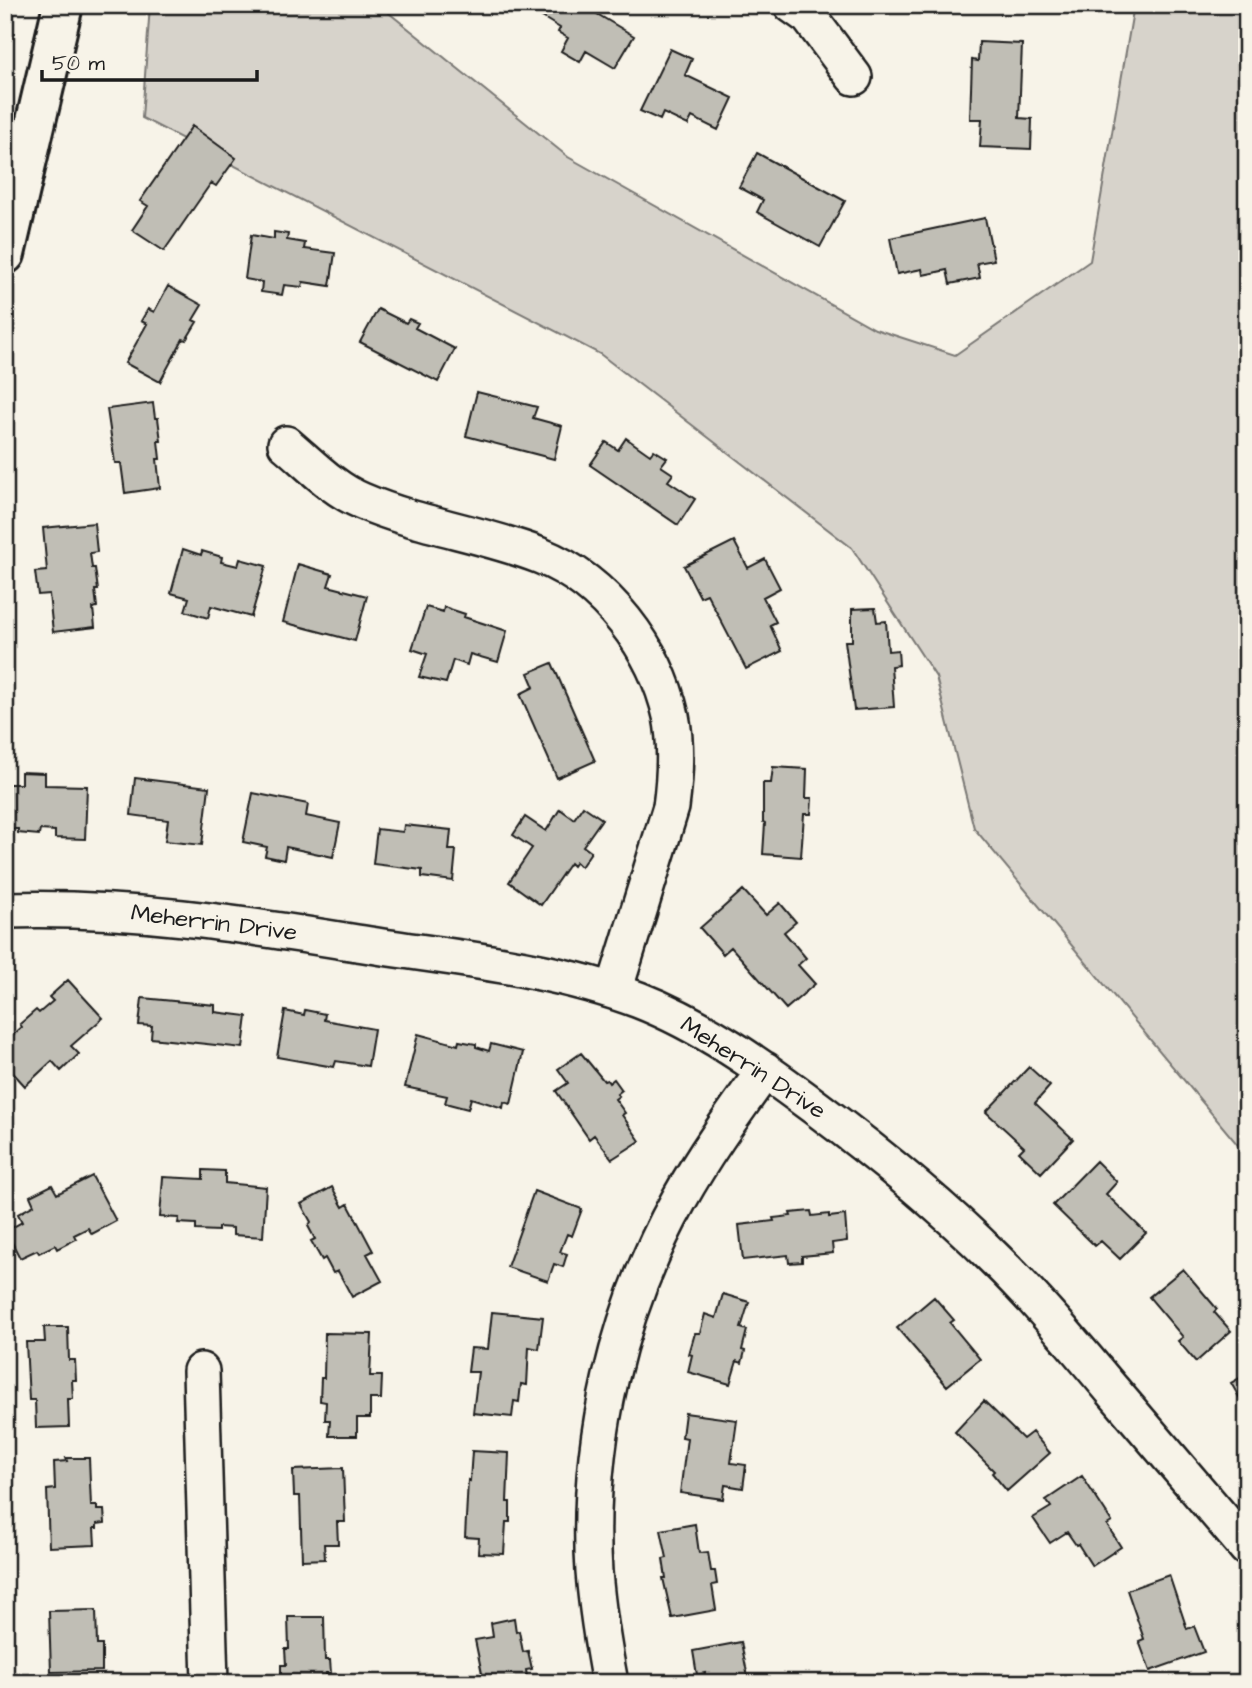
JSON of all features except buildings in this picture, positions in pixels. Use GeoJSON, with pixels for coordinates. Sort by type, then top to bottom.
{"type":"FeatureCollection","features":[{"type":"Feature","properties":{"kind":"main road"},"geometry":{"type":"LineString","coordinates":[[5,254],[63,5]]}},
{"type":"Feature","properties":{"kind":"street"},"geometry":{"type":"LineString","coordinates":[[792,5],[809,17],[854,77]]}},
{"type":"Feature","properties":{"kind":"street"},"geometry":{"type":"LineString","coordinates":[[286,444],[336,487],[360,500],[505,544],[565,568],[612,606],[645,651],[661,682],[670,716],[675,751],[674,782],[671,807],[614,991]]}},
{"type":"Feature","properties":{"kind":"street","name":"Meherrin Drive"},"geometry":{"type":"LineString","coordinates":[[5,910],[70,909],[176,917],[314,936],[567,977],[614,991],[697,1027],[765,1070],[885,1159],[997,1260],[1063,1332],[1247,1548]]}},
{"type":"Feature","properties":{"kind":"street"},"geometry":{"type":"LineString","coordinates":[[610,1683],[599,1621],[594,1571],[594,1499],[602,1422],[611,1377],[624,1327],[658,1240],[710,1148],[765,1070]]}},
{"type":"Feature","properties":{"kind":"street"},"geometry":{"type":"LineString","coordinates":[[201,1371],[210,1683]]}},
{"type":"Feature","properties":{"kind":"shaded area"},"geometry":{"type":"Polygon","coordinates":[[[150,5],[379,5],[568,157],[875,329],[955,355],[1090,261],[1134,5],[1247,5],[1247,1156],[974,828],[936,677],[852,548],[600,354],[142,118],[150,5]]]}}]}
